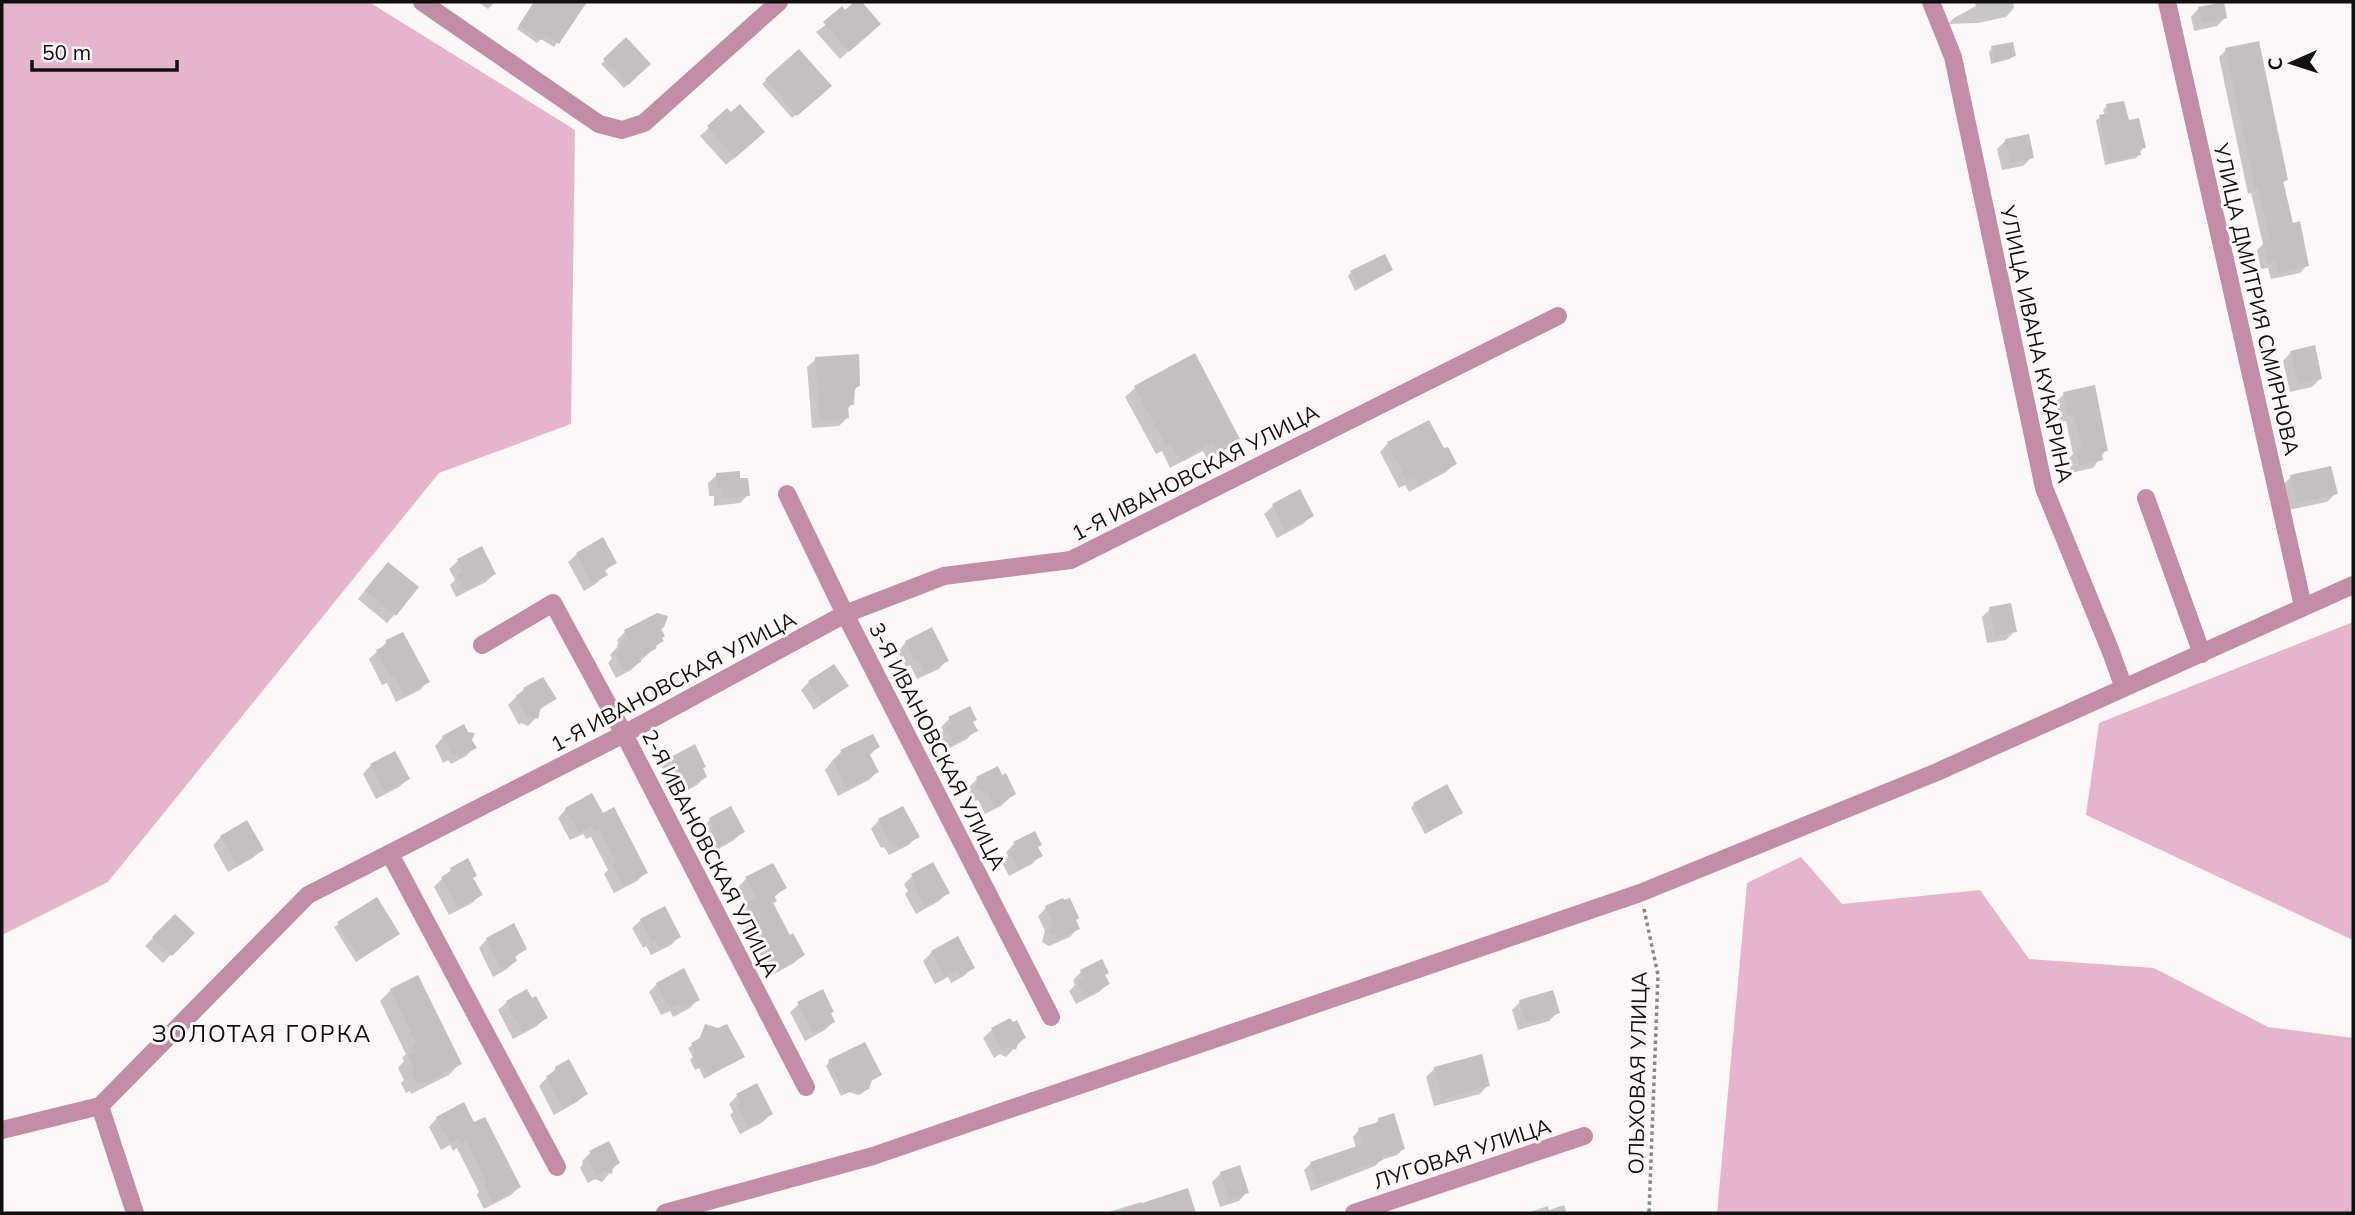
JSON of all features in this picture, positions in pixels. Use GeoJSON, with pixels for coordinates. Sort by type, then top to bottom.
{"type":"FeatureCollection","features":[{"type":"Feature","properties":{"kind":"street"},"geometry":{"type":"LineString","coordinates":[[422,2],[599,124],[622,130],[644,123],[779,2]]}},
{"type":"Feature","properties":{"kind":"street","name":"УЛИЦА ИВАНА КУКАРИНА"},"geometry":{"type":"LineString","coordinates":[[1931,2],[1953,57],[2044,488],[2124,688]]}},
{"type":"Feature","properties":{"kind":"street","name":"УЛИЦА ДМИТРИЯ СМИРНОВА"},"geometry":{"type":"LineString","coordinates":[[2167,2],[2303,606]]}},
{"type":"Feature","properties":{"kind":"street","name":"1-Я ИВАНОВСКАЯ УЛИЦА"},"geometry":{"type":"LineString","coordinates":[[100,1105],[308,895],[624,734],[845,614],[944,576],[1071,560],[1558,316]]}},
{"type":"Feature","properties":{"kind":"street","name":"3-Я ИВАНОВСКАЯ УЛИЦА"},"geometry":{"type":"LineString","coordinates":[[787,494],[845,614],[1051,1017]]}},
{"type":"Feature","properties":{"kind":"street"},"geometry":{"type":"LineString","coordinates":[[2146,498],[2202,654]]}},
{"type":"Feature","properties":{"kind":"street"},"geometry":{"type":"LineString","coordinates":[[665,1213],[873,1156],[1640,893],[1937,772],[2353,585]]}},
{"type":"Feature","properties":{"kind":"street","name":"2-Я ИВАНОВСКАЯ УЛИЦА"},"geometry":{"type":"LineString","coordinates":[[482,645],[552,603],[624,734],[806,1087]]}},
{"type":"Feature","properties":{"kind":"street"},"geometry":{"type":"LineString","coordinates":[[390,854],[557,1167]]}},
{"type":"Feature","properties":{"kind":"street"},"geometry":{"type":"LineString","coordinates":[[2,1130],[100,1105],[135,1213]]}},
{"type":"Feature","properties":{"kind":"street","name":"ЛУГОВАЯ УЛИЦА"},"geometry":{"type":"LineString","coordinates":[[1354,1213],[1584,1136]]}},
{"type":"Feature","properties":{"kind":"path","name":"ОЛЬХОВАЯ УЛИЦА"},"geometry":{"type":"LineString","coordinates":[[1640,893],[1658,975],[1649,1213]]}},
{"type":"Feature","properties":{"kind":"shaded area"},"geometry":{"type":"Polygon","coordinates":[[[2,2],[369,2],[575,130],[571,424],[439,473],[108,882],[2,935],[2,2]]]}},
{"type":"Feature","properties":{"kind":"shaded area"},"geometry":{"type":"Polygon","coordinates":[[[2353,622],[2353,940],[2086,815],[2099,723],[2353,622]]]}},
{"type":"Feature","properties":{"kind":"shaded area"},"geometry":{"type":"Polygon","coordinates":[[[1801,857],[1842,904],[1980,890],[2029,959],[2154,968],[2268,1027],[2353,1038],[2353,1213],[1717,1213],[1747,883],[1801,857]]]}},
{"type":"Feature","properties":{"kind":"building"},"geometry":{"type":"Polygon","coordinates":[[[534,2],[587,2],[559,44],[545,35],[542,40],[519,25],[534,2]]]}},
{"type":"Feature","properties":{"kind":"building"},"geometry":{"type":"Polygon","coordinates":[[[854,2],[862,2],[881,24],[849,52],[823,22],[842,6],[845,10],[854,2]]]}},
{"type":"Feature","properties":{"kind":"building"},"geometry":{"type":"Polygon","coordinates":[[[2224,2],[2227,18],[2202,23],[2198,7],[2224,2]]]}},
{"type":"Feature","properties":{"kind":"building"},"geometry":{"type":"Polygon","coordinates":[[[626,37],[651,64],[628,85],[603,59],[626,37]]]}},
{"type":"Feature","properties":{"kind":"building"},"geometry":{"type":"Polygon","coordinates":[[[2259,41],[2288,180],[2283,181],[2293,223],[2300,221],[2309,266],[2278,273],[2276,261],[2268,263],[2263,241],[2270,239],[2258,187],[2255,188],[2225,48],[2259,41]]]}},
{"type":"Feature","properties":{"kind":"building"},"geometry":{"type":"Polygon","coordinates":[[[2013,42],[2016,56],[1995,61],[1991,46],[2013,42]]]}},
{"type":"Feature","properties":{"kind":"building"},"geometry":{"type":"Polygon","coordinates":[[[799,49],[832,86],[797,116],[765,79],[799,49]]]}},
{"type":"Feature","properties":{"kind":"building"},"geometry":{"type":"Polygon","coordinates":[[[2124,101],[2129,120],[2139,118],[2146,148],[2140,149],[2141,155],[2109,162],[2099,115],[2108,113],[2106,104],[2124,101]]]}},
{"type":"Feature","properties":{"kind":"building"},"geometry":{"type":"Polygon","coordinates":[[[740,104],[765,132],[735,158],[707,126],[727,108],[731,112],[740,104]]]}},
{"type":"Feature","properties":{"kind":"building"},"geometry":{"type":"Polygon","coordinates":[[[2029,134],[2034,158],[2010,163],[2005,139],[2029,134]]]}},
{"type":"Feature","properties":{"kind":"building"},"geometry":{"type":"Polygon","coordinates":[[[1385,254],[1393,270],[1359,288],[1350,271],[1385,254]]]}},
{"type":"Feature","properties":{"kind":"building"},"geometry":{"type":"Polygon","coordinates":[[[2315,345],[2322,379],[2298,384],[2290,351],[2315,345]]]}},
{"type":"Feature","properties":{"kind":"building"},"geometry":{"type":"Polygon","coordinates":[[[1195,353],[1240,439],[1217,451],[1213,443],[1180,460],[1171,443],[1166,446],[1134,386],[1195,353]]]}},
{"type":"Feature","properties":{"kind":"building"},"geometry":{"type":"Polygon","coordinates":[[[859,354],[860,386],[855,387],[854,405],[848,405],[849,418],[820,421],[815,357],[859,354]]]}},
{"type":"Feature","properties":{"kind":"building"},"geometry":{"type":"Polygon","coordinates":[[[2095,385],[2108,451],[2101,452],[2103,460],[2079,466],[2076,450],[2082,448],[2074,414],[2068,415],[2063,392],[2095,385]]]}},
{"type":"Feature","properties":{"kind":"building"},"geometry":{"type":"Polygon","coordinates":[[[1429,420],[1444,448],[1448,447],[1457,464],[1418,485],[1414,478],[1407,481],[1387,442],[1429,420]]]}},
{"type":"Feature","properties":{"kind":"building"},"geometry":{"type":"Polygon","coordinates":[[[2331,466],[2338,494],[2297,503],[2290,475],[2331,466]]]}},
{"type":"Feature","properties":{"kind":"building"},"geometry":{"type":"Polygon","coordinates":[[[740,471],[740,478],[748,478],[750,496],[722,498],[721,488],[717,489],[716,473],[740,471]]]}},
{"type":"Feature","properties":{"kind":"building"},"geometry":{"type":"Polygon","coordinates":[[[1300,489],[1314,516],[1285,531],[1272,504],[1300,489]]]}},
{"type":"Feature","properties":{"kind":"building"},"geometry":{"type":"Polygon","coordinates":[[[603,537],[617,563],[604,570],[608,575],[592,584],[576,553],[603,537]]]}},
{"type":"Feature","properties":{"kind":"building"},"geometry":{"type":"Polygon","coordinates":[[[482,546],[496,574],[465,590],[457,575],[463,572],[457,559],[482,546]]]}},
{"type":"Feature","properties":{"kind":"building"},"geometry":{"type":"Polygon","coordinates":[[[388,562],[419,587],[396,616],[365,590],[388,562]]]}},
{"type":"Feature","properties":{"kind":"building"},"geometry":{"type":"Polygon","coordinates":[[[2011,603],[2017,632],[1995,636],[1989,607],[2011,603]]]}},
{"type":"Feature","properties":{"kind":"building"},"geometry":{"type":"Polygon","coordinates":[[[657,613],[668,616],[661,629],[665,636],[662,638],[664,641],[639,658],[641,662],[625,671],[615,653],[620,650],[617,645],[628,639],[624,630],[657,613]]]}},
{"type":"Feature","properties":{"kind":"building"},"geometry":{"type":"Polygon","coordinates":[[[932,627],[949,661],[925,672],[905,641],[932,627]]]}},
{"type":"Feature","properties":{"kind":"building"},"geometry":{"type":"Polygon","coordinates":[[[403,632],[430,682],[405,695],[395,676],[391,678],[376,650],[386,645],[386,640],[403,632]]]}},
{"type":"Feature","properties":{"kind":"building"},"geometry":{"type":"Polygon","coordinates":[[[834,664],[849,686],[823,703],[808,681],[834,664]]]}},
{"type":"Feature","properties":{"kind":"building"},"geometry":{"type":"Polygon","coordinates":[[[543,677],[557,699],[541,707],[538,719],[527,717],[516,695],[543,677]]]}},
{"type":"Feature","properties":{"kind":"building"},"geometry":{"type":"Polygon","coordinates":[[[970,706],[977,720],[973,722],[978,731],[953,744],[945,727],[952,724],[948,717],[970,706]]]}},
{"type":"Feature","properties":{"kind":"building"},"geometry":{"type":"Polygon","coordinates":[[[464,724],[468,732],[475,733],[472,740],[477,748],[459,757],[457,753],[452,755],[442,736],[464,724]]]}},
{"type":"Feature","properties":{"kind":"building"},"geometry":{"type":"Polygon","coordinates":[[[873,734],[880,747],[869,753],[879,772],[847,788],[833,760],[843,755],[840,750],[873,734]]]}},
{"type":"Feature","properties":{"kind":"building"},"geometry":{"type":"Polygon","coordinates":[[[695,744],[706,767],[703,768],[707,777],[686,789],[669,758],[695,744]]]}},
{"type":"Feature","properties":{"kind":"building"},"geometry":{"type":"Polygon","coordinates":[[[395,751],[410,779],[385,792],[370,764],[395,751]]]}},
{"type":"Feature","properties":{"kind":"building"},"geometry":{"type":"Polygon","coordinates":[[[998,766],[1002,775],[1006,773],[1016,794],[994,807],[987,792],[984,794],[982,790],[975,788],[978,781],[976,777],[998,766]]]}},
{"type":"Feature","properties":{"kind":"building"},"geometry":{"type":"Polygon","coordinates":[[[1447,784],[1463,813],[1429,831],[1413,803],[1447,784]]]}},
{"type":"Feature","properties":{"kind":"building"},"geometry":{"type":"Polygon","coordinates":[[[592,793],[603,813],[614,807],[648,873],[623,886],[612,864],[616,862],[600,830],[595,832],[591,827],[579,833],[565,808],[592,793]]]}},
{"type":"Feature","properties":{"kind":"building"},"geometry":{"type":"Polygon","coordinates":[[[731,806],[745,832],[719,846],[710,830],[714,828],[709,818],[731,806]]]}},
{"type":"Feature","properties":{"kind":"building"},"geometry":{"type":"Polygon","coordinates":[[[903,806],[920,837],[898,848],[893,839],[890,841],[878,819],[903,806]]]}},
{"type":"Feature","properties":{"kind":"building"},"geometry":{"type":"Polygon","coordinates":[[[247,820],[264,850],[237,865],[220,836],[247,820]]]}},
{"type":"Feature","properties":{"kind":"building"},"geometry":{"type":"Polygon","coordinates":[[[1035,831],[1042,845],[1038,847],[1043,856],[1018,869],[1010,852],[1017,849],[1013,842],[1035,831]]]}},
{"type":"Feature","properties":{"kind":"building"},"geometry":{"type":"Polygon","coordinates":[[[468,858],[477,876],[473,878],[483,895],[458,908],[441,877],[451,871],[450,868],[468,858]]]}},
{"type":"Feature","properties":{"kind":"building"},"geometry":{"type":"Polygon","coordinates":[[[933,862],[950,893],[924,907],[911,874],[933,862]]]}},
{"type":"Feature","properties":{"kind":"building"},"geometry":{"type":"Polygon","coordinates":[[[773,863],[787,888],[774,895],[777,901],[773,903],[790,935],[793,933],[805,955],[780,969],[746,903],[756,897],[745,877],[773,863]]]}},
{"type":"Feature","properties":{"kind":"building"},"geometry":{"type":"Polygon","coordinates":[[[377,897],[400,934],[360,959],[337,922],[377,897]]]}},
{"type":"Feature","properties":{"kind":"building"},"geometry":{"type":"Polygon","coordinates":[[[1063,898],[1070,898],[1079,918],[1076,920],[1080,929],[1058,939],[1056,935],[1049,933],[1053,922],[1045,906],[1063,898]]]}},
{"type":"Feature","properties":{"kind":"building"},"geometry":{"type":"Polygon","coordinates":[[[665,906],[681,937],[660,948],[655,939],[652,941],[640,919],[665,906]]]}},
{"type":"Feature","properties":{"kind":"building"},"geometry":{"type":"Polygon","coordinates":[[[175,914],[195,933],[172,956],[152,937],[175,914]]]}},
{"type":"Feature","properties":{"kind":"building"},"geometry":{"type":"Polygon","coordinates":[[[514,923],[527,949],[515,956],[517,961],[502,970],[486,938],[514,923]]]}},
{"type":"Feature","properties":{"kind":"building"},"geometry":{"type":"Polygon","coordinates":[[[958,936],[975,968],[960,976],[957,970],[944,977],[931,951],[958,936]]]}},
{"type":"Feature","properties":{"kind":"building"},"geometry":{"type":"Polygon","coordinates":[[[1102,959],[1109,973],[1105,975],[1110,984],[1085,997],[1076,981],[1083,977],[1080,970],[1102,959]]]}},
{"type":"Feature","properties":{"kind":"building"},"geometry":{"type":"Polygon","coordinates":[[[684,968],[700,1000],[682,1009],[679,1004],[670,1008],[656,983],[684,968]]]}},
{"type":"Feature","properties":{"kind":"building"},"geometry":{"type":"Polygon","coordinates":[[[418,975],[462,1064],[423,1084],[421,1081],[417,1083],[411,1071],[415,1069],[408,1055],[416,1051],[412,1045],[416,1043],[390,989],[418,975]]]}},
{"type":"Feature","properties":{"kind":"building"},"geometry":{"type":"Polygon","coordinates":[[[527,989],[532,998],[536,996],[548,1018],[522,1032],[506,1001],[527,989]]]}},
{"type":"Feature","properties":{"kind":"building"},"geometry":{"type":"Polygon","coordinates":[[[823,989],[834,1012],[831,1013],[835,1022],[813,1033],[797,1002],[823,989]]]}},
{"type":"Feature","properties":{"kind":"building"},"geometry":{"type":"Polygon","coordinates":[[[1553,990],[1560,1013],[1526,1023],[1519,1000],[1553,990]]]}},
{"type":"Feature","properties":{"kind":"building"},"geometry":{"type":"Polygon","coordinates":[[[1010,1018],[1013,1022],[1017,1020],[1026,1038],[1018,1042],[1016,1050],[1010,1047],[1002,1050],[991,1028],[1010,1018]]]}},
{"type":"Feature","properties":{"kind":"building"},"geometry":{"type":"Polygon","coordinates":[[[705,1024],[718,1028],[727,1024],[745,1057],[708,1076],[703,1066],[699,1068],[692,1055],[696,1053],[691,1043],[700,1038],[705,1024]]]}},
{"type":"Feature","properties":{"kind":"building"},"geometry":{"type":"Polygon","coordinates":[[[865,1042],[882,1075],[872,1080],[869,1089],[845,1094],[828,1060],[865,1042]]]}},
{"type":"Feature","properties":{"kind":"building"},"geometry":{"type":"Polygon","coordinates":[[[1482,1054],[1490,1086],[1442,1099],[1434,1067],[1482,1054]]]}},
{"type":"Feature","properties":{"kind":"building"},"geometry":{"type":"Polygon","coordinates":[[[569,1059],[588,1094],[563,1108],[546,1076],[569,1059]]]}},
{"type":"Feature","properties":{"kind":"building"},"geometry":{"type":"Polygon","coordinates":[[[757,1083],[773,1114],[749,1127],[737,1105],[741,1103],[736,1094],[757,1083]]]}},
{"type":"Feature","properties":{"kind":"building"},"geometry":{"type":"Polygon","coordinates":[[[464,1102],[474,1122],[485,1117],[521,1187],[493,1202],[484,1185],[487,1183],[466,1141],[461,1144],[459,1138],[450,1143],[436,1117],[464,1102]]]}},
{"type":"Feature","properties":{"kind":"building"},"geometry":{"type":"Polygon","coordinates":[[[1394,1113],[1405,1149],[1382,1156],[1383,1160],[1351,1170],[1352,1174],[1317,1185],[1310,1162],[1363,1144],[1358,1128],[1379,1122],[1378,1118],[1394,1113]]]}},
{"type":"Feature","properties":{"kind":"building"},"geometry":{"type":"Polygon","coordinates":[[[609,1141],[620,1163],[613,1167],[612,1174],[605,1171],[597,1175],[587,1158],[592,1156],[589,1151],[609,1141]]]}},
{"type":"Feature","properties":{"kind":"building"},"geometry":{"type":"Polygon","coordinates":[[[1240,1165],[1249,1193],[1229,1199],[1220,1172],[1240,1165]]]}},
{"type":"Feature","properties":{"kind":"building"},"geometry":{"type":"Polygon","coordinates":[[[1188,1188],[1196,1213],[1122,1213],[1121,1210],[1188,1188]]]}},
{"type":"Feature","properties":{"kind":"district","name":"ЗОЛОТАЯ ГОРКА"},"geometry":{"type":"Point","coordinates":[262,1033]}}]}
